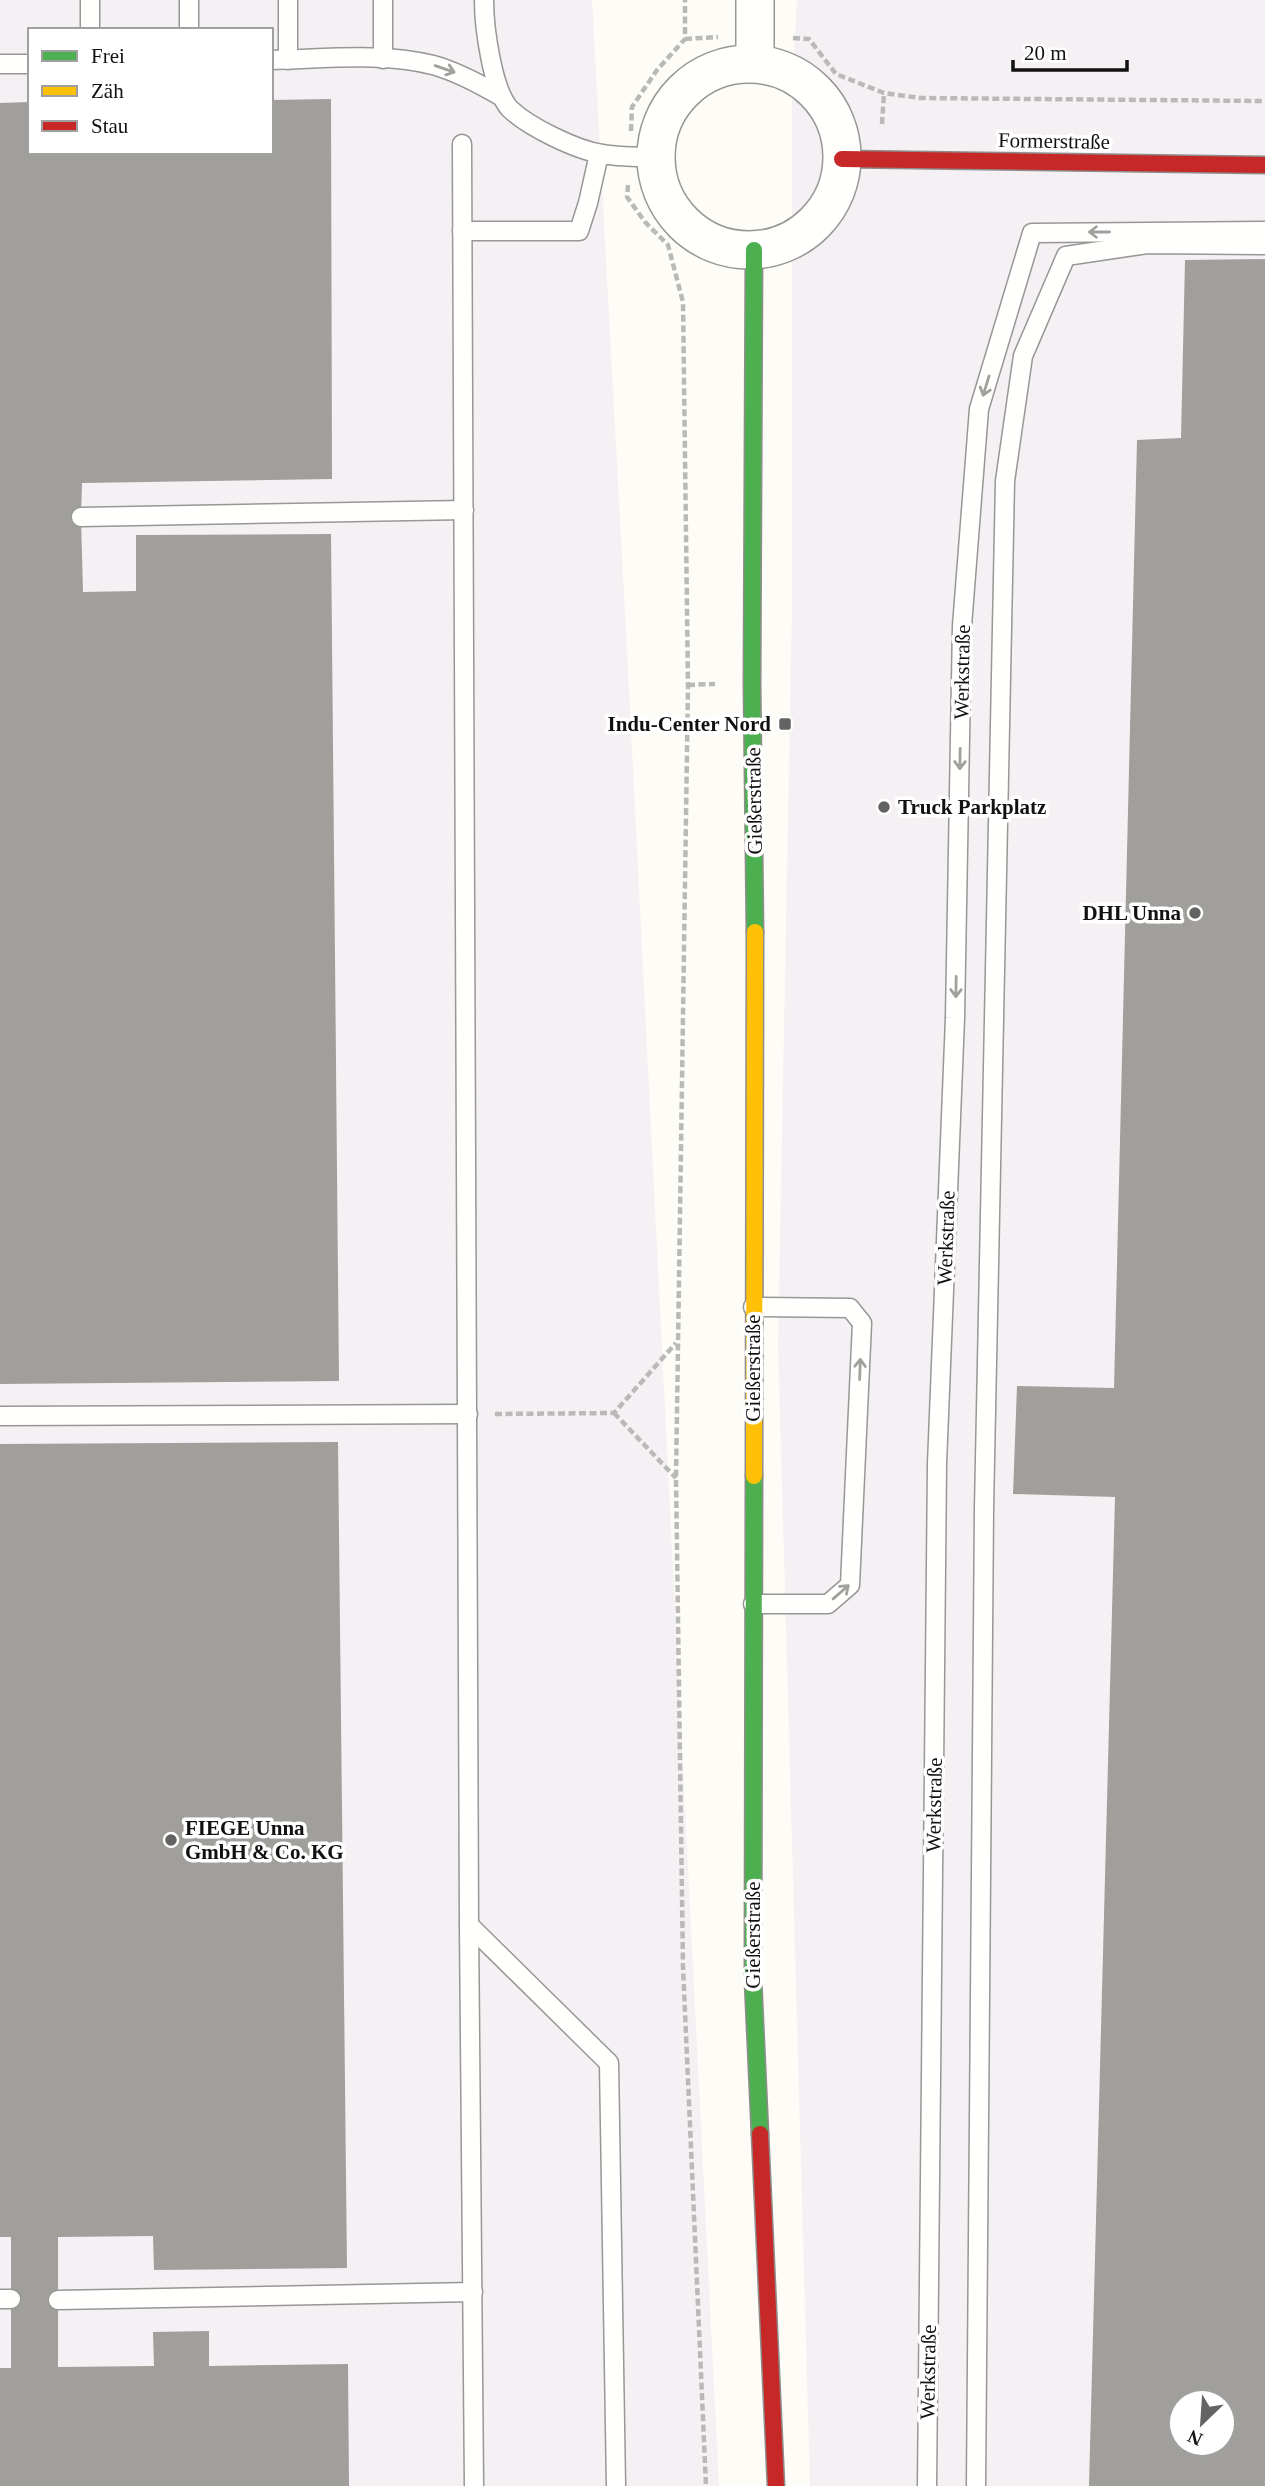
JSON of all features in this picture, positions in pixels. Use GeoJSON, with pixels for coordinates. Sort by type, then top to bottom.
{"type":"FeatureCollection","features":[{"type":"Feature","properties":{"kind":"street"},"geometry":{"type":"LineString","coordinates":[[755,0],[755,49],[742,63],[710,72],[684,90],[666,113],[643,157],[658,179],[667,202],[685,226],[710,242],[739,250],[768,249],[796,238],[826,212],[842,176],[841,136],[825,100],[802,79],[773,66],[755,49]]}},
{"type":"Feature","properties":{"kind":"street","name":"Formerstraße"},"geometry":{"type":"LineString","coordinates":[[842,159],[1265,165]]}},
{"type":"Feature","properties":{"kind":"street","name":"Gießerstraße"},"geometry":{"type":"LineString","coordinates":[[754,250],[753,1980],[776,2486]]}},
{"type":"Feature","properties":{"kind":"lane"},"geometry":{"type":"LineString","coordinates":[[90,0],[90,28]]}},
{"type":"Feature","properties":{"kind":"lane"},"geometry":{"type":"LineString","coordinates":[[189,0],[189,28]]}},
{"type":"Feature","properties":{"kind":"lane"},"geometry":{"type":"LineString","coordinates":[[288,0],[280,60],[410,60],[435,65],[465,76],[502,97]]}},
{"type":"Feature","properties":{"kind":"lane"},"geometry":{"type":"LineString","coordinates":[[383,0],[383,59]]}},
{"type":"Feature","properties":{"kind":"lane"},"geometry":{"type":"LineString","coordinates":[[484,0],[489,51],[502,97],[510,109],[546,134],[599,154],[643,157]]}},
{"type":"Feature","properties":{"kind":"lane"},"geometry":{"type":"LineString","coordinates":[[0,64],[28,64]]}},
{"type":"Feature","properties":{"kind":"lane"},"geometry":{"type":"LineString","coordinates":[[462,144],[469,1925],[474,2486]]}},
{"type":"Feature","properties":{"kind":"lane"},"geometry":{"type":"LineString","coordinates":[[462,231],[579,230],[599,154]]}},
{"type":"Feature","properties":{"kind":"lane","name":"Werkstraße"},"geometry":{"type":"LineString","coordinates":[[927,2486],[937,1464],[955,1018],[962,626],[979,409],[1032,233],[1265,231]]}},
{"type":"Feature","properties":{"kind":"lane"},"geometry":{"type":"LineString","coordinates":[[976,2486],[984,1509],[1005,481],[1023,356],[1066,256],[1147,244],[1265,245]]}},
{"type":"Feature","properties":{"kind":"lane"},"geometry":{"type":"LineString","coordinates":[[80,517],[464,510]]}},
{"type":"Feature","properties":{"kind":"lane"},"geometry":{"type":"LineString","coordinates":[[753,1307],[850,1308],[862,1323],[850,1585],[828,1604],[753,1604]]}},
{"type":"Feature","properties":{"kind":"lane"},"geometry":{"type":"LineString","coordinates":[[0,1416],[468,1414]]}},
{"type":"Feature","properties":{"kind":"lane"},"geometry":{"type":"LineString","coordinates":[[469,1925],[609,2063],[616,2486]]}},
{"type":"Feature","properties":{"kind":"lane"},"geometry":{"type":"LineString","coordinates":[[58,2300],[473,2292]]}},
{"type":"Feature","properties":{"kind":"path"},"geometry":{"type":"LineString","coordinates":[[685,0],[685,39],[657,70],[632,107],[643,157],[627,197],[645,222],[668,244],[683,302],[688,685],[676,1478],[683,1967],[706,2486]]}},
{"type":"Feature","properties":{"kind":"path","name":"Formerstraße"},"geometry":{"type":"LineString","coordinates":[[685,39],[755,49],[809,39],[836,74],[884,93],[920,97],[1265,101]]}},
{"type":"Feature","properties":{"kind":"path"},"geometry":{"type":"LineString","coordinates":[[614,1413],[676,1342]]}},
{"type":"Feature","properties":{"kind":"path"},"geometry":{"type":"LineString","coordinates":[[468,1414],[614,1413],[676,1478]]}},
{"type":"Feature","properties":{"kind":"shaded area"},"geometry":{"type":"Polygon","coordinates":[[[0,0],[592,0],[719,2486],[0,2486],[0,0]]]}},
{"type":"Feature","properties":{"kind":"shaded area","name":"DHL Unna"},"geometry":{"type":"Polygon","coordinates":[[[797,0],[1265,0],[1265,2486],[810,2486],[778,1344],[792,609],[792,93],[797,0]]]}},
{"type":"Feature","properties":{"kind":"building"},"geometry":{"type":"Polygon","coordinates":[[[331,99],[332,479],[82,483],[83,592],[136,591],[136,535],[331,534],[339,1381],[0,1384],[0,103],[28,102],[28,154],[273,154],[273,100],[331,99]]]}},
{"type":"Feature","properties":{"kind":"building","name":"DHL Unna"},"geometry":{"type":"Polygon","coordinates":[[[1265,259],[1265,2486],[1089,2486],[1115,1497],[1013,1494],[1017,1386],[1114,1388],[1137,440],[1181,438],[1185,260],[1265,259]]]}},
{"type":"Feature","properties":{"kind":"building","name":"FIEGE Unna GmbH & Co. KG"},"geometry":{"type":"Polygon","coordinates":[[[338,1442],[347,2268],[154,2270],[153,2236],[58,2237],[58,2367],[154,2366],[153,2332],[209,2331],[209,2366],[348,2364],[349,2486],[0,2486],[0,2368],[11,2368],[11,2237],[0,2237],[0,1444],[338,1442]]]}},
{"type":"Feature","properties":{"kind":"traffic: fast"},"geometry":{"type":"LineString","coordinates":[[754,250],[752,684],[755,932]]}},
{"type":"Feature","properties":{"kind":"traffic: fast"},"geometry":{"type":"LineString","coordinates":[[754,1476],[753,1980],[760,2134]]}},
{"type":"Feature","properties":{"kind":"traffic: slow"},"geometry":{"type":"LineString","coordinates":[[754,1476],[755,932]]}},
{"type":"Feature","properties":{"kind":"traffic: jam"},"geometry":{"type":"LineString","coordinates":[[842,159],[1265,165]]}},
{"type":"Feature","properties":{"kind":"traffic: jam"},"geometry":{"type":"LineString","coordinates":[[760,2134],[776,2486]]}},
{"type":"Feature","properties":{"kind":"place","name":"Indu-Center Nord"},"geometry":{"type":"Point","coordinates":[785,724]}},
{"type":"Feature","properties":{"kind":"place","name":"Truck Parkplatz"},"geometry":{"type":"Point","coordinates":[884,807]}},
{"type":"Feature","properties":{"kind":"place","name":"DHL Unna"},"geometry":{"type":"Point","coordinates":[1195,913]}},
{"type":"Feature","properties":{"kind":"place","name":"FIEGE Unna GmbH & Co. KG"},"geometry":{"type":"Point","coordinates":[171,1840]}}]}
